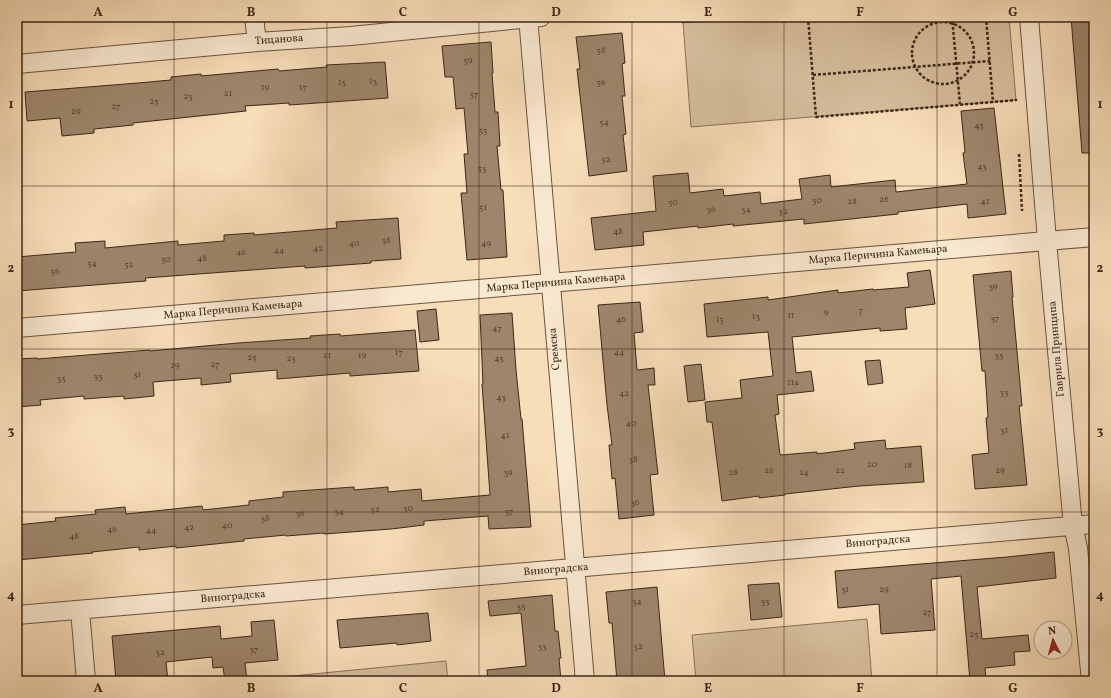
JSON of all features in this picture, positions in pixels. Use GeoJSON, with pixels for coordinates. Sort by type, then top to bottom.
{"type":"FeatureCollection","features":[{"type":"Feature","properties":{"kind":"street"},"geometry":{"type":"LineString","coordinates":[[254,17],[257,42]]}},
{"type":"Feature","properties":{"kind":"street","name":"Тицанова"},"geometry":{"type":"LineString","coordinates":[[17,64],[257,42],[351,36],[532,17]]}},
{"type":"Feature","properties":{"kind":"street","name":"Сремска"},"geometry":{"type":"LineString","coordinates":[[532,17],[550,283],[585,681]]}},
{"type":"Feature","properties":{"kind":"street","name":"Гаврила Принципа"},"geometry":{"type":"LineString","coordinates":[[1029,17],[1047,241],[1073,526],[1078,548],[1091,681]]}},
{"type":"Feature","properties":{"kind":"street","name":"Марка Перичина Камењара"},"geometry":{"type":"LineString","coordinates":[[17,328],[1094,237]]}},
{"type":"Feature","properties":{"kind":"street","name":"Виноградска"},"geometry":{"type":"LineString","coordinates":[[17,615],[1094,524]]}},
{"type":"Feature","properties":{"kind":"street"},"geometry":{"type":"LineString","coordinates":[[80,610],[86,681]]}},
{"type":"Feature","properties":{"kind":"path"},"geometry":{"type":"LineString","coordinates":[[740,17],[682,22],[704,20],[711,19],[740,17]]}},
{"type":"Feature","properties":{"kind":"path"},"geometry":{"type":"LineString","coordinates":[[808,17],[816,116],[1016,100],[1016,92]]}},
{"type":"Feature","properties":{"kind":"path"},"geometry":{"type":"LineString","coordinates":[[952,17],[960,104]]}},
{"type":"Feature","properties":{"kind":"path"},"geometry":{"type":"LineString","coordinates":[[986,17],[993,102]]}},
{"type":"Feature","properties":{"kind":"path"},"geometry":{"type":"LineString","coordinates":[[949,21],[959,25],[967,32],[975,51],[973,62],[970,70],[958,80],[944,84],[934,83],[925,79],[918,73],[911,56],[912,46],[915,38],[921,30],[928,25],[949,21]]}},
{"type":"Feature","properties":{"kind":"path"},"geometry":{"type":"LineString","coordinates":[[813,76],[990,60]]}},
{"type":"Feature","properties":{"kind":"shaded area"},"geometry":{"type":"Polygon","coordinates":[[[740,17],[1009,17],[1016,100],[691,127],[683,22],[740,17]]]}},
{"type":"Feature","properties":{"kind":"shaded area"},"geometry":{"type":"Polygon","coordinates":[[[867,619],[872,681],[696,681],[692,635],[867,619]]]}},
{"type":"Feature","properties":{"kind":"shaded area"},"geometry":{"type":"Polygon","coordinates":[[[446,661],[448,681],[272,681],[272,678],[446,661]]]}},
{"type":"Feature","properties":{"kind":"building"},"geometry":{"type":"Polygon","coordinates":[[[1071,17],[1094,17],[1094,153],[1082,153],[1071,17]]]}},
{"type":"Feature","properties":{"kind":"building"},"geometry":{"type":"Polygon","coordinates":[[[622,33],[625,63],[622,64],[625,96],[622,96],[626,134],[623,135],[627,171],[589,176],[577,69],[580,69],[576,37],[622,33]]]}},
{"type":"Feature","properties":{"kind":"building"},"geometry":{"type":"Polygon","coordinates":[[[491,42],[495,112],[498,112],[500,146],[497,146],[501,190],[503,190],[507,257],[467,260],[461,193],[467,193],[464,154],[468,154],[464,108],[456,109],[453,77],[445,77],[442,46],[491,42]]]}},
{"type":"Feature","properties":{"kind":"building"},"geometry":{"type":"Polygon","coordinates":[[[385,62],[388,98],[289,105],[289,103],[245,106],[246,111],[133,123],[133,125],[94,129],[94,133],[62,136],[60,118],[27,121],[25,92],[171,80],[171,77],[201,74],[201,76],[278,69],[279,71],[327,67],[326,65],[385,62]]]}},
{"type":"Feature","properties":{"kind":"building"},"geometry":{"type":"Polygon","coordinates":[[[994,108],[1006,214],[968,218],[967,204],[898,212],[898,214],[804,224],[804,219],[733,226],[733,224],[698,228],[698,226],[643,232],[644,245],[595,250],[591,218],[656,211],[653,176],[688,173],[690,193],[723,189],[724,196],[760,192],[761,204],[802,199],[799,179],[830,175],[831,187],[895,180],[896,192],[967,184],[963,153],[965,152],[961,111],[994,108]]]}},
{"type":"Feature","properties":{"kind":"building"},"geometry":{"type":"Polygon","coordinates":[[[398,218],[401,259],[305,268],[305,266],[145,278],[146,281],[17,291],[17,257],[76,252],[75,243],[105,241],[105,248],[178,241],[178,245],[224,241],[224,235],[254,233],[254,235],[337,228],[336,222],[398,218]]]}},
{"type":"Feature","properties":{"kind":"building"},"geometry":{"type":"Polygon","coordinates":[[[930,270],[935,304],[905,308],[907,329],[880,331],[880,328],[792,337],[796,373],[811,371],[814,391],[777,395],[779,414],[775,415],[780,455],[817,452],[817,454],[855,449],[854,443],[885,440],[886,449],[921,446],[924,482],[859,486],[722,501],[712,422],[707,422],[705,402],[742,398],[740,380],[773,376],[768,332],[707,337],[704,304],[768,297],[768,300],[838,290],[838,293],[909,287],[907,273],[930,270]]]}},
{"type":"Feature","properties":{"kind":"building"},"geometry":{"type":"Polygon","coordinates":[[[1011,271],[1022,406],[1019,406],[1027,485],[975,489],[972,455],[989,453],[986,418],[988,417],[985,371],[982,371],[973,275],[1011,271]]]}},
{"type":"Feature","properties":{"kind":"building"},"geometry":{"type":"Polygon","coordinates":[[[640,302],[643,332],[634,333],[637,370],[654,368],[655,385],[648,385],[658,474],[650,475],[654,515],[619,519],[615,478],[612,479],[609,445],[612,445],[598,305],[640,302]]]}},
{"type":"Feature","properties":{"kind":"building"},"geometry":{"type":"Polygon","coordinates":[[[436,309],[439,340],[420,342],[417,311],[436,309]]]}},
{"type":"Feature","properties":{"kind":"building"},"geometry":{"type":"Polygon","coordinates":[[[512,313],[531,527],[489,529],[488,516],[424,521],[424,525],[391,529],[286,535],[176,548],[176,546],[139,550],[139,547],[17,560],[17,525],[56,521],[55,518],[96,514],[95,510],[125,507],[126,514],[202,506],[203,510],[249,505],[249,501],[283,497],[283,492],[354,487],[354,490],[388,487],[388,492],[421,489],[422,501],[490,495],[482,384],[480,315],[512,313]]]}},
{"type":"Feature","properties":{"kind":"building"},"geometry":{"type":"Polygon","coordinates":[[[415,330],[419,371],[350,376],[350,373],[277,379],[277,370],[230,374],[231,382],[201,385],[201,378],[153,382],[154,396],[124,399],[124,396],[84,399],[84,396],[40,400],[41,405],[17,407],[17,359],[37,359],[150,351],[311,338],[310,336],[340,334],[341,336],[415,330]]]}},
{"type":"Feature","properties":{"kind":"building"},"geometry":{"type":"Polygon","coordinates":[[[880,360],[883,383],[868,385],[865,361],[880,360]]]}},
{"type":"Feature","properties":{"kind":"building"},"geometry":{"type":"Polygon","coordinates":[[[701,364],[705,400],[688,402],[684,366],[701,364]]]}},
{"type":"Feature","properties":{"kind":"building"},"geometry":{"type":"Polygon","coordinates":[[[1054,552],[1056,578],[977,587],[982,639],[1028,635],[1030,651],[1014,652],[1015,665],[985,668],[986,681],[970,681],[961,576],[931,579],[935,630],[881,634],[879,604],[838,608],[835,571],[1054,552]]]}},
{"type":"Feature","properties":{"kind":"building"},"geometry":{"type":"Polygon","coordinates":[[[779,583],[782,617],[751,620],[748,585],[779,583]]]}},
{"type":"Feature","properties":{"kind":"building"},"geometry":{"type":"Polygon","coordinates":[[[657,587],[665,681],[617,681],[612,623],[609,623],[606,592],[657,587]]]}},
{"type":"Feature","properties":{"kind":"building"},"geometry":{"type":"Polygon","coordinates":[[[552,595],[555,631],[558,631],[561,658],[559,658],[561,681],[488,681],[487,670],[526,666],[521,613],[490,616],[488,601],[552,595]]]}},
{"type":"Feature","properties":{"kind":"building"},"geometry":{"type":"Polygon","coordinates":[[[428,613],[431,641],[397,645],[397,643],[340,648],[337,620],[428,613]]]}},
{"type":"Feature","properties":{"kind":"building"},"geometry":{"type":"Polygon","coordinates":[[[274,620],[278,660],[245,663],[247,681],[225,681],[223,667],[213,668],[212,657],[166,662],[168,681],[116,681],[112,636],[220,626],[221,639],[252,636],[251,622],[274,620]]]}}]}
